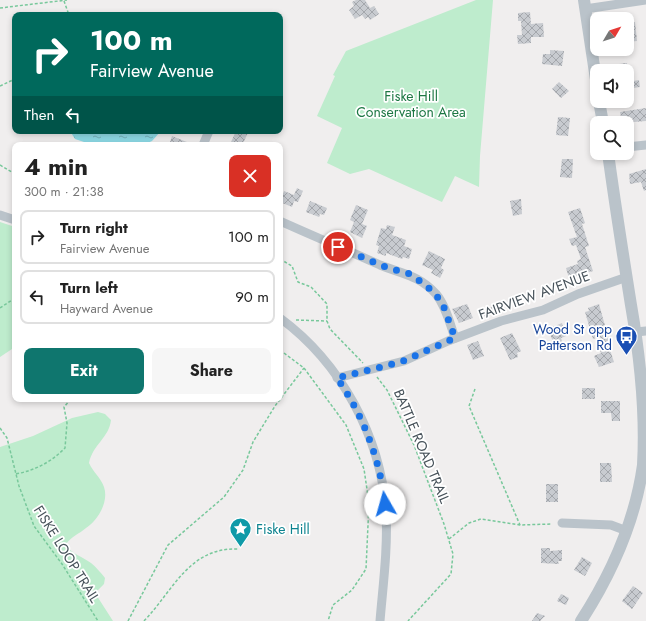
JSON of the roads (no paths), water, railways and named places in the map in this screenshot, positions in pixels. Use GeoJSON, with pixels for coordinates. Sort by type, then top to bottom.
{"type":"FeatureCollection","features":[{"type":"Feature","properties":{"kind":"street"},"geometry":{"type":"LineString","coordinates":[[593,64],[584,5],[646,0]]}},
{"type":"Feature","properties":{"kind":"street"},"geometry":{"type":"LineString","coordinates":[[634,146],[646,144]]}},
{"type":"Feature","properties":{"kind":"street"},"geometry":{"type":"LineString","coordinates":[[582,621],[608,575],[627,531],[638,488],[644,444],[641,332],[627,278],[609,160]]}},
{"type":"Feature","properties":{"kind":"street"},"geometry":{"type":"LineString","coordinates":[[0,215],[12,219]]}},
{"type":"Feature","properties":{"kind":"street"},"geometry":{"type":"LineString","coordinates":[[283,222],[382,266],[410,274],[418,279],[430,288],[440,299],[455,338]]}},
{"type":"Feature","properties":{"kind":"street","name":"FAIRVIEW AVENUE"},"geometry":{"type":"LineString","coordinates":[[337,378],[404,361],[455,338],[504,320],[543,310],[581,292],[627,278]]}},
{"type":"Feature","properties":{"kind":"street"},"geometry":{"type":"LineString","coordinates":[[283,321],[311,345],[337,378],[364,424],[374,451],[382,484],[386,512],[386,543],[380,621]]}},
{"type":"Feature","properties":{"kind":"street"},"geometry":{"type":"LineString","coordinates":[[562,523],[611,525],[627,531]]}},
{"type":"Feature","properties":{"kind":"water"},"geometry":{"type":"Polygon","coordinates":[[[72,134],[158,134],[150,142],[84,142],[75,139],[72,134]]]}},
{"type":"Feature","properties":{"kind":"place","name":"Wood St opp Patterson Rd"},"geometry":{"type":"Point","coordinates":[627,356]}},
{"type":"Feature","properties":{"kind":"place","name":"Fiske Hill"},"geometry":{"type":"Point","coordinates":[240,548]}},
{"type":"Feature","properties":{"kind":"park label","name":"Fiske Hill Conservation Area"},"geometry":{"type":"Point","coordinates":[411,104]}}]}
